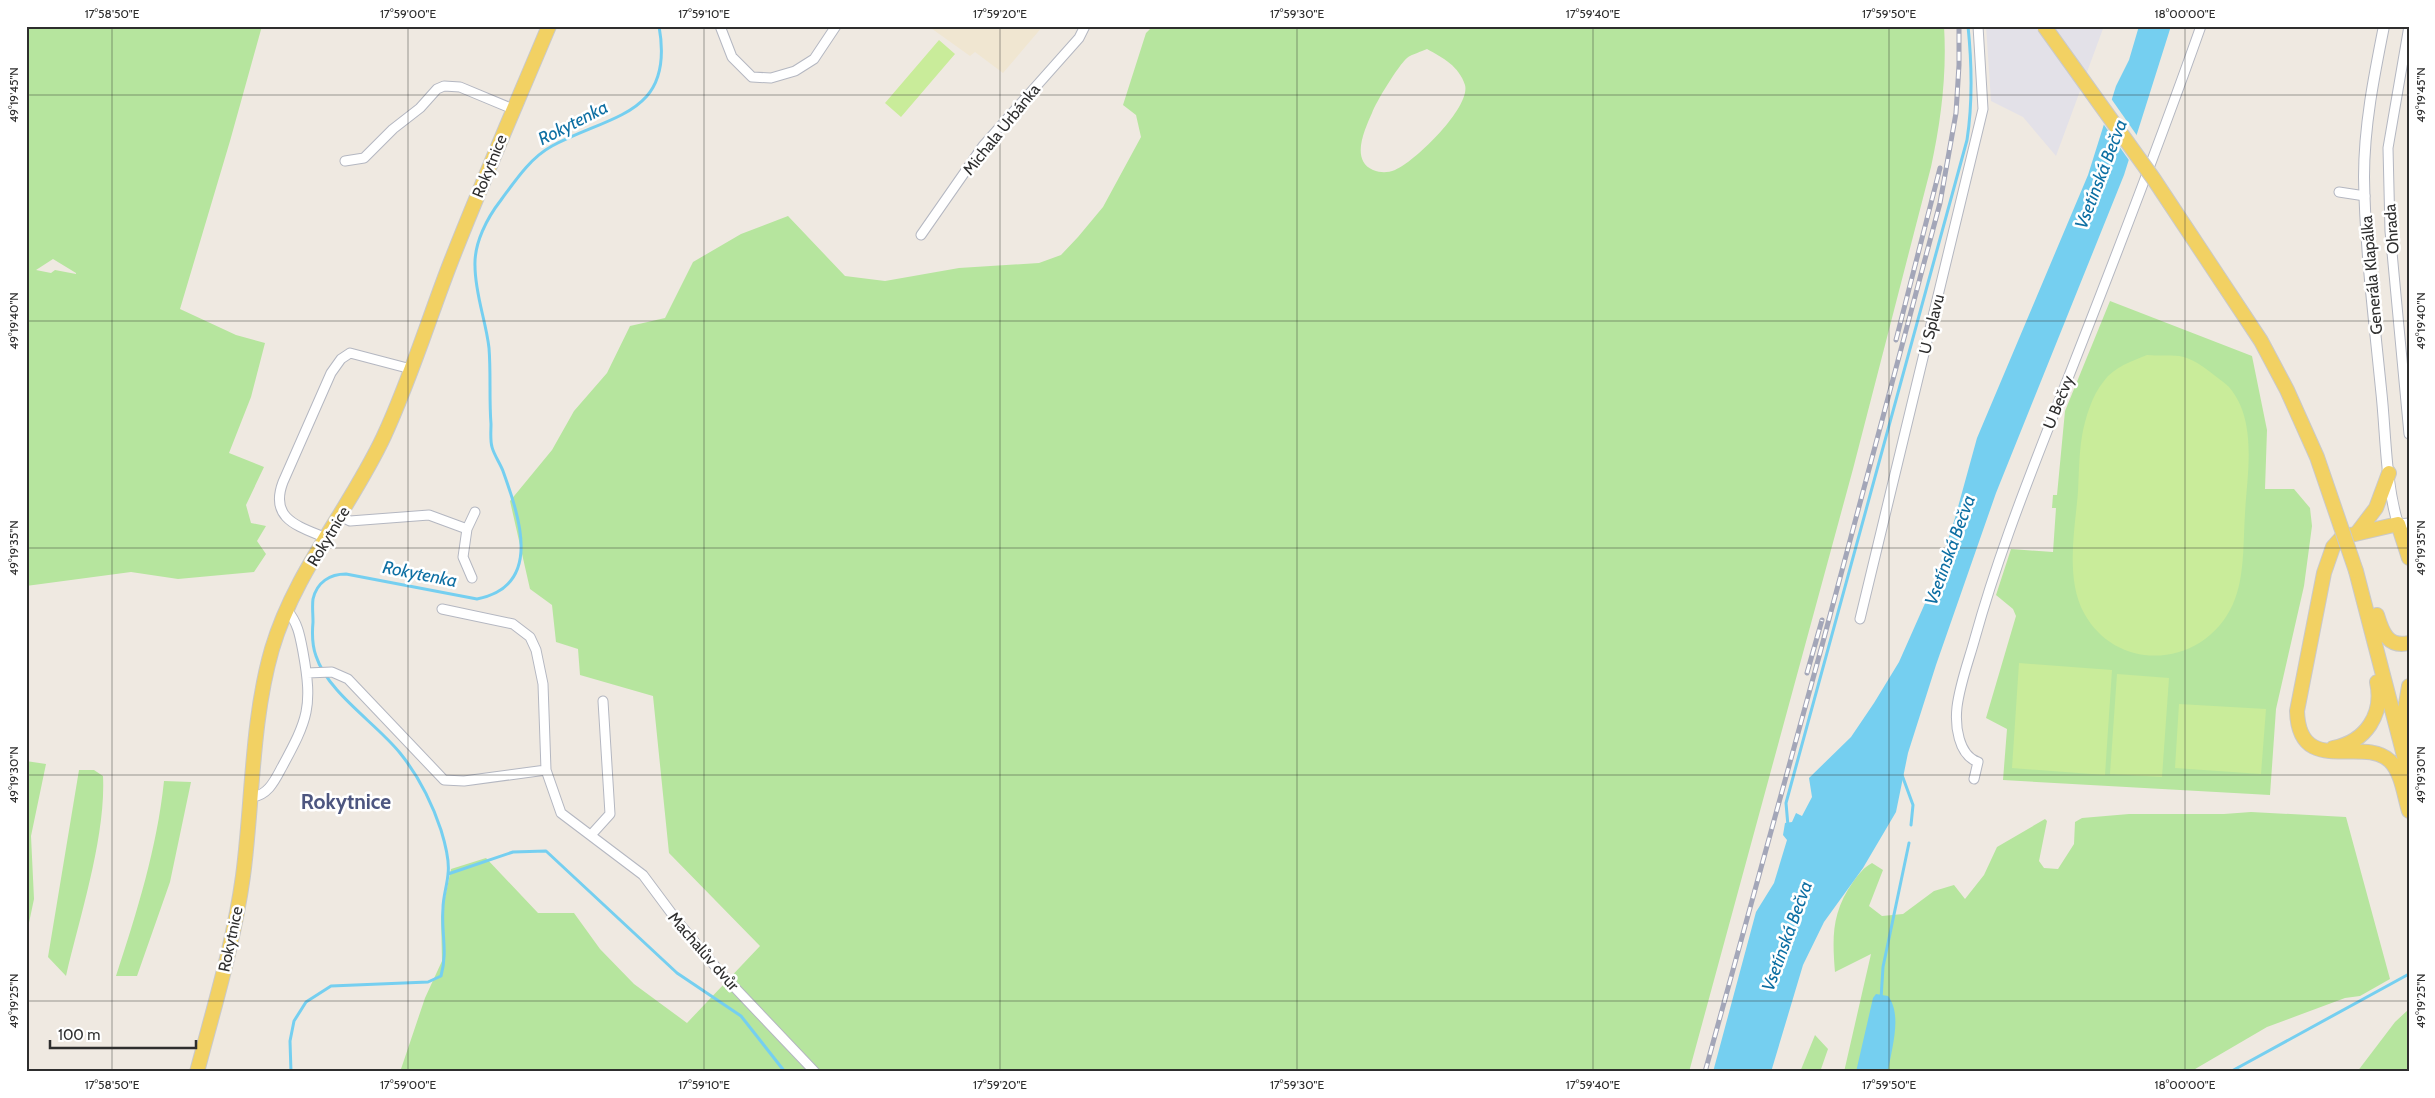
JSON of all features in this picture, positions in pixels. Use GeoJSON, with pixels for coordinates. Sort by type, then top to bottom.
{"type":"FeatureCollection","features":[{"type":"Feature","properties":{"kind":"main road","name":"Rokytnice"},"geometry":{"type":"LineString","coordinates":[[197,1072],[232,936],[242,878],[262,691],[273,646],[304,574],[374,457],[411,369],[467,220],[549,26]]}},
{"type":"Feature","properties":{"kind":"main road"},"geometry":{"type":"LineString","coordinates":[[2044,26],[2092,90],[2159,186],[2261,341],[2310,440],[2334,502],[2358,577],[2409,775]]}},
{"type":"Feature","properties":{"kind":"main road"},"geometry":{"type":"LineString","coordinates":[[2356,532],[2376,508],[2390,473]]}},
{"type":"Feature","properties":{"kind":"main road"},"geometry":{"type":"LineString","coordinates":[[2409,558],[2404,523],[2356,532],[2342,537],[2338,541],[2327,562],[2298,702],[2298,721],[2301,734],[2314,746],[2343,753],[2374,752],[2386,757],[2398,773],[2409,811]]}},
{"type":"Feature","properties":{"kind":"main road"},"geometry":{"type":"LineString","coordinates":[[2358,577],[2369,592],[2381,630],[2386,638],[2397,644],[2409,643]]}},
{"type":"Feature","properties":{"kind":"main road"},"geometry":{"type":"LineString","coordinates":[[2325,750],[2355,740],[2370,727],[2378,712],[2380,693],[2361,619],[2358,577]]}},
{"type":"Feature","properties":{"kind":"main road"},"geometry":{"type":"LineString","coordinates":[[2409,686],[2405,710],[2409,740]]}},
{"type":"Feature","properties":{"kind":"street"},"geometry":{"type":"LineString","coordinates":[[720,26],[732,57],[752,77],[771,78],[796,71],[814,59],[836,26]]}},
{"type":"Feature","properties":{"kind":"street","name":"Michala Urbánka"},"geometry":{"type":"LineString","coordinates":[[922,235],[983,146],[1079,38],[1085,26]]}},
{"type":"Feature","properties":{"kind":"street","name":"U Splavu"},"geometry":{"type":"LineString","coordinates":[[1860,619],[1983,109],[1978,26]]}},
{"type":"Feature","properties":{"kind":"street","name":"U Bečvy"},"geometry":{"type":"LineString","coordinates":[[1974,779],[1978,762],[1969,758],[1965,752],[1959,734],[1957,714],[1961,689],[1984,607],[2014,513],[2159,145],[2201,26]]}},
{"type":"Feature","properties":{"kind":"street","name":"Generála Klapálka"},"geometry":{"type":"LineString","coordinates":[[2384,26],[2370,94],[2364,175],[2394,510],[2404,523]]}},
{"type":"Feature","properties":{"kind":"street","name":"Ohrada"},"geometry":{"type":"LineString","coordinates":[[2409,26],[2388,158],[2390,231],[2409,434]]}},
{"type":"Feature","properties":{"kind":"street"},"geometry":{"type":"LineString","coordinates":[[345,161],[364,158],[393,129],[420,108],[437,88],[444,86],[460,87],[513,109]]}},
{"type":"Feature","properties":{"kind":"street"},"geometry":{"type":"LineString","coordinates":[[2338,192],[2365,196]]}},
{"type":"Feature","properties":{"kind":"street"},"geometry":{"type":"LineString","coordinates":[[326,538],[289,520],[283,514],[278,500],[283,482],[331,373],[341,359],[350,353],[411,369]]}},
{"type":"Feature","properties":{"kind":"street"},"geometry":{"type":"LineString","coordinates":[[472,578],[463,557],[467,529],[475,512]]}},
{"type":"Feature","properties":{"kind":"street"},"geometry":{"type":"LineString","coordinates":[[340,516],[350,521],[429,515],[467,529]]}},
{"type":"Feature","properties":{"kind":"street","name":"Machalův dvůr"},"geometry":{"type":"LineString","coordinates":[[442,609],[513,624],[530,637],[536,650],[543,684],[546,770],[561,813],[643,875],[678,922],[720,972],[815,1072]]}},
{"type":"Feature","properties":{"kind":"street"},"geometry":{"type":"LineString","coordinates":[[251,797],[262,794],[272,786],[299,735],[308,706],[307,673],[298,626],[287,610]]}},
{"type":"Feature","properties":{"kind":"street"},"geometry":{"type":"LineString","coordinates":[[307,673],[332,672],[348,679],[444,780],[464,781],[546,770]]}},
{"type":"Feature","properties":{"kind":"street"},"geometry":{"type":"LineString","coordinates":[[591,835],[610,814],[603,701]]}},
{"type":"Feature","properties":{"kind":"shaded area"},"geometry":{"type":"Polygon","coordinates":[[[928,26],[1043,26],[1003,73],[975,52],[970,56],[928,26]]]}},
{"type":"Feature","properties":{"kind":"shaded area"},"geometry":{"type":"Polygon","coordinates":[[[1986,26],[2104,26],[2056,156],[2023,117],[1991,101],[1986,26]]]}},
{"type":"Feature","properties":{"kind":"green space"},"geometry":{"type":"Polygon","coordinates":[[[26,26],[262,26],[180,309],[236,335],[265,343],[251,397],[229,453],[264,467],[246,505],[251,523],[266,526],[257,541],[266,554],[254,572],[178,579],[131,572],[26,586],[26,26]],[[53,259],[36,270],[51,273],[55,270],[76,273],[53,259]]]}},
{"type":"Feature","properties":{"kind":"green space"},"geometry":{"type":"Polygon","coordinates":[[[1153,26],[1944,26],[1945,62],[1942,97],[1931,167],[1853,469],[1689,1072],[400,1072],[425,998],[442,961],[441,917],[451,869],[486,858],[538,913],[574,913],[600,949],[634,984],[687,1023],[760,946],[669,853],[653,696],[580,675],[578,649],[556,642],[552,605],[530,589],[510,501],[552,450],[574,411],[607,373],[630,326],[665,318],[693,262],[741,234],[788,216],[845,276],[885,281],[959,268],[1039,263],[1061,255],[1103,207],[1141,137],[1136,115],[1123,105],[1146,33],[1153,26]],[[1427,49],[1411,55],[1403,62],[1374,108],[1361,144],[1362,159],[1373,170],[1389,172],[1404,165],[1440,133],[1465,95],[1465,85],[1455,68],[1427,49]]]}},
{"type":"Feature","properties":{"kind":"green space"},"geometry":{"type":"Polygon","coordinates":[[[939,40],[955,54],[901,117],[885,103],[939,40]]]}},
{"type":"Feature","properties":{"kind":"green space"},"geometry":{"type":"Polygon","coordinates":[[[2110,301],[2252,356],[2267,430],[2265,489],[2294,489],[2310,508],[2312,526],[2304,586],[2276,709],[2270,795],[2003,780],[2007,729],[1986,718],[2016,616],[2013,609],[1996,595],[2011,549],[2053,552],[2056,508],[2052,508],[2053,495],[2057,495],[2065,411],[2110,301]]]}},
{"type":"Feature","properties":{"kind":"green space"},"geometry":{"type":"Polygon","coordinates":[[[2147,355],[2179,356],[2189,359],[2202,366],[2229,387],[2238,401],[2244,416],[2249,448],[2243,560],[2240,583],[2233,604],[2220,625],[2203,641],[2183,651],[2161,655],[2139,654],[2118,647],[2099,633],[2084,613],[2078,599],[2073,569],[2080,450],[2083,429],[2090,407],[2096,393],[2108,376],[2124,365],[2147,355]]]}},
{"type":"Feature","properties":{"kind":"green space"},"geometry":{"type":"Polygon","coordinates":[[[2019,663],[2112,670],[2105,775],[2012,768],[2019,663]]]}},
{"type":"Feature","properties":{"kind":"green space"},"geometry":{"type":"Polygon","coordinates":[[[2117,674],[2169,678],[2162,777],[2110,774],[2117,674]]]}},
{"type":"Feature","properties":{"kind":"green space"},"geometry":{"type":"Polygon","coordinates":[[[2179,704],[2266,709],[2261,774],[2175,768],[2179,704]]]}},
{"type":"Feature","properties":{"kind":"green space"},"geometry":{"type":"Polygon","coordinates":[[[26,761],[46,764],[31,836],[34,899],[26,937],[26,761]]]}},
{"type":"Feature","properties":{"kind":"green space"},"geometry":{"type":"Polygon","coordinates":[[[79,770],[94,770],[103,776],[103,799],[91,876],[66,976],[48,957],[79,770]]]}},
{"type":"Feature","properties":{"kind":"green space"},"geometry":{"type":"Polygon","coordinates":[[[164,781],[191,782],[170,882],[137,976],[116,976],[139,904],[156,831],[164,781]]]}},
{"type":"Feature","properties":{"kind":"green space"},"geometry":{"type":"Polygon","coordinates":[[[2251,812],[2346,817],[2390,979],[2360,996],[2345,998],[2267,1027],[2190,1072],[1844,1072],[1871,954],[1835,972],[1835,925],[1837,914],[1846,893],[1859,874],[1872,863],[1883,870],[1869,906],[1882,916],[1903,914],[1934,891],[1954,885],[1965,899],[1984,875],[1997,847],[2045,819],[2047,821],[2039,861],[2044,868],[2058,869],[2074,844],[2075,822],[2082,818],[2129,814],[2224,814],[2251,812]]]}},
{"type":"Feature","properties":{"kind":"green space"},"geometry":{"type":"Polygon","coordinates":[[[2409,1009],[2409,1072],[2357,1072],[2395,1022],[2409,1009]]]}},
{"type":"Feature","properties":{"kind":"green space"},"geometry":{"type":"Polygon","coordinates":[[[1815,1035],[1828,1049],[1820,1072],[1800,1072],[1815,1035]]]}},
{"type":"Feature","properties":{"kind":"water","name":"Vsetínská Bečva"},"geometry":{"type":"Polygon","coordinates":[[[2139,26],[2171,26],[2124,175],[1996,493],[1936,665],[1908,753],[1896,812],[1863,868],[1824,922],[1803,965],[1771,1072],[1713,1072],[1756,912],[1774,883],[1787,840],[1783,835],[1785,823],[1792,822],[1796,813],[1802,816],[1812,797],[1809,778],[1851,737],[1899,662],[1934,583],[1955,518],[1977,438],[2088,175],[2116,86],[2129,60],[2139,26]]]}},
{"type":"Feature","properties":{"kind":"water"},"geometry":{"type":"Polygon","coordinates":[[[1876,994],[1888,996],[1895,1013],[1895,1033],[1888,1072],[1856,1072],[1873,998],[1876,994]]]}},
{"type":"Feature","properties":{"kind":"pier"},"geometry":{"type":"Polygon","coordinates":[[[2110,97],[2138,137],[2131,163],[2102,122],[2110,97]]]}},
{"type":"Feature","properties":{"kind":"waterway","name":"Rokytenka"},"geometry":{"type":"LineString","coordinates":[[291,1072],[290,1041],[294,1021],[306,1002],[331,986],[428,982],[441,976],[444,958],[443,904],[448,863],[446,846],[441,830],[424,789],[406,761],[390,742],[342,695],[322,670],[316,656],[313,639],[313,599],[315,593],[325,580],[340,574],[477,599],[498,592],[512,580],[519,565],[521,547],[515,508],[503,471],[491,444],[489,348],[475,276],[475,257],[479,240],[486,223],[496,207],[530,163],[552,146],[616,117],[634,107],[648,95],[657,78],[661,55],[659,26]]}},
{"type":"Feature","properties":{"kind":"waterway"},"geometry":{"type":"LineString","coordinates":[[1788,826],[1786,803],[1967,140],[1971,83],[1968,26]]}},
{"type":"Feature","properties":{"kind":"waterway"},"geometry":{"type":"LineString","coordinates":[[1902,775],[1913,805],[1911,825]]}},
{"type":"Feature","properties":{"kind":"waterway"},"geometry":{"type":"LineString","coordinates":[[1881,999],[1883,967],[1909,843]]}},
{"type":"Feature","properties":{"kind":"waterway"},"geometry":{"type":"LineString","coordinates":[[448,874],[513,852],[546,851],[677,973],[741,1016],[785,1072]]}},
{"type":"Feature","properties":{"kind":"waterway"},"geometry":{"type":"LineString","coordinates":[[2230,1072],[2409,974]]}},
{"type":"Feature","properties":{"kind":"railway"},"geometry":{"type":"LineString","coordinates":[[1705,1072],[1820,653],[1940,203],[1956,113],[1959,26]]}},
{"type":"Feature","properties":{"kind":"railway"},"geometry":{"type":"LineString","coordinates":[[1896,340],[1940,168]]}},
{"type":"Feature","properties":{"kind":"railway"},"geometry":{"type":"LineString","coordinates":[[1807,673],[1822,620]]}},
{"type":"Feature","properties":{"kind":"district","name":"Rokytnice"},"geometry":{"type":"Point","coordinates":[346,802]}}]}
